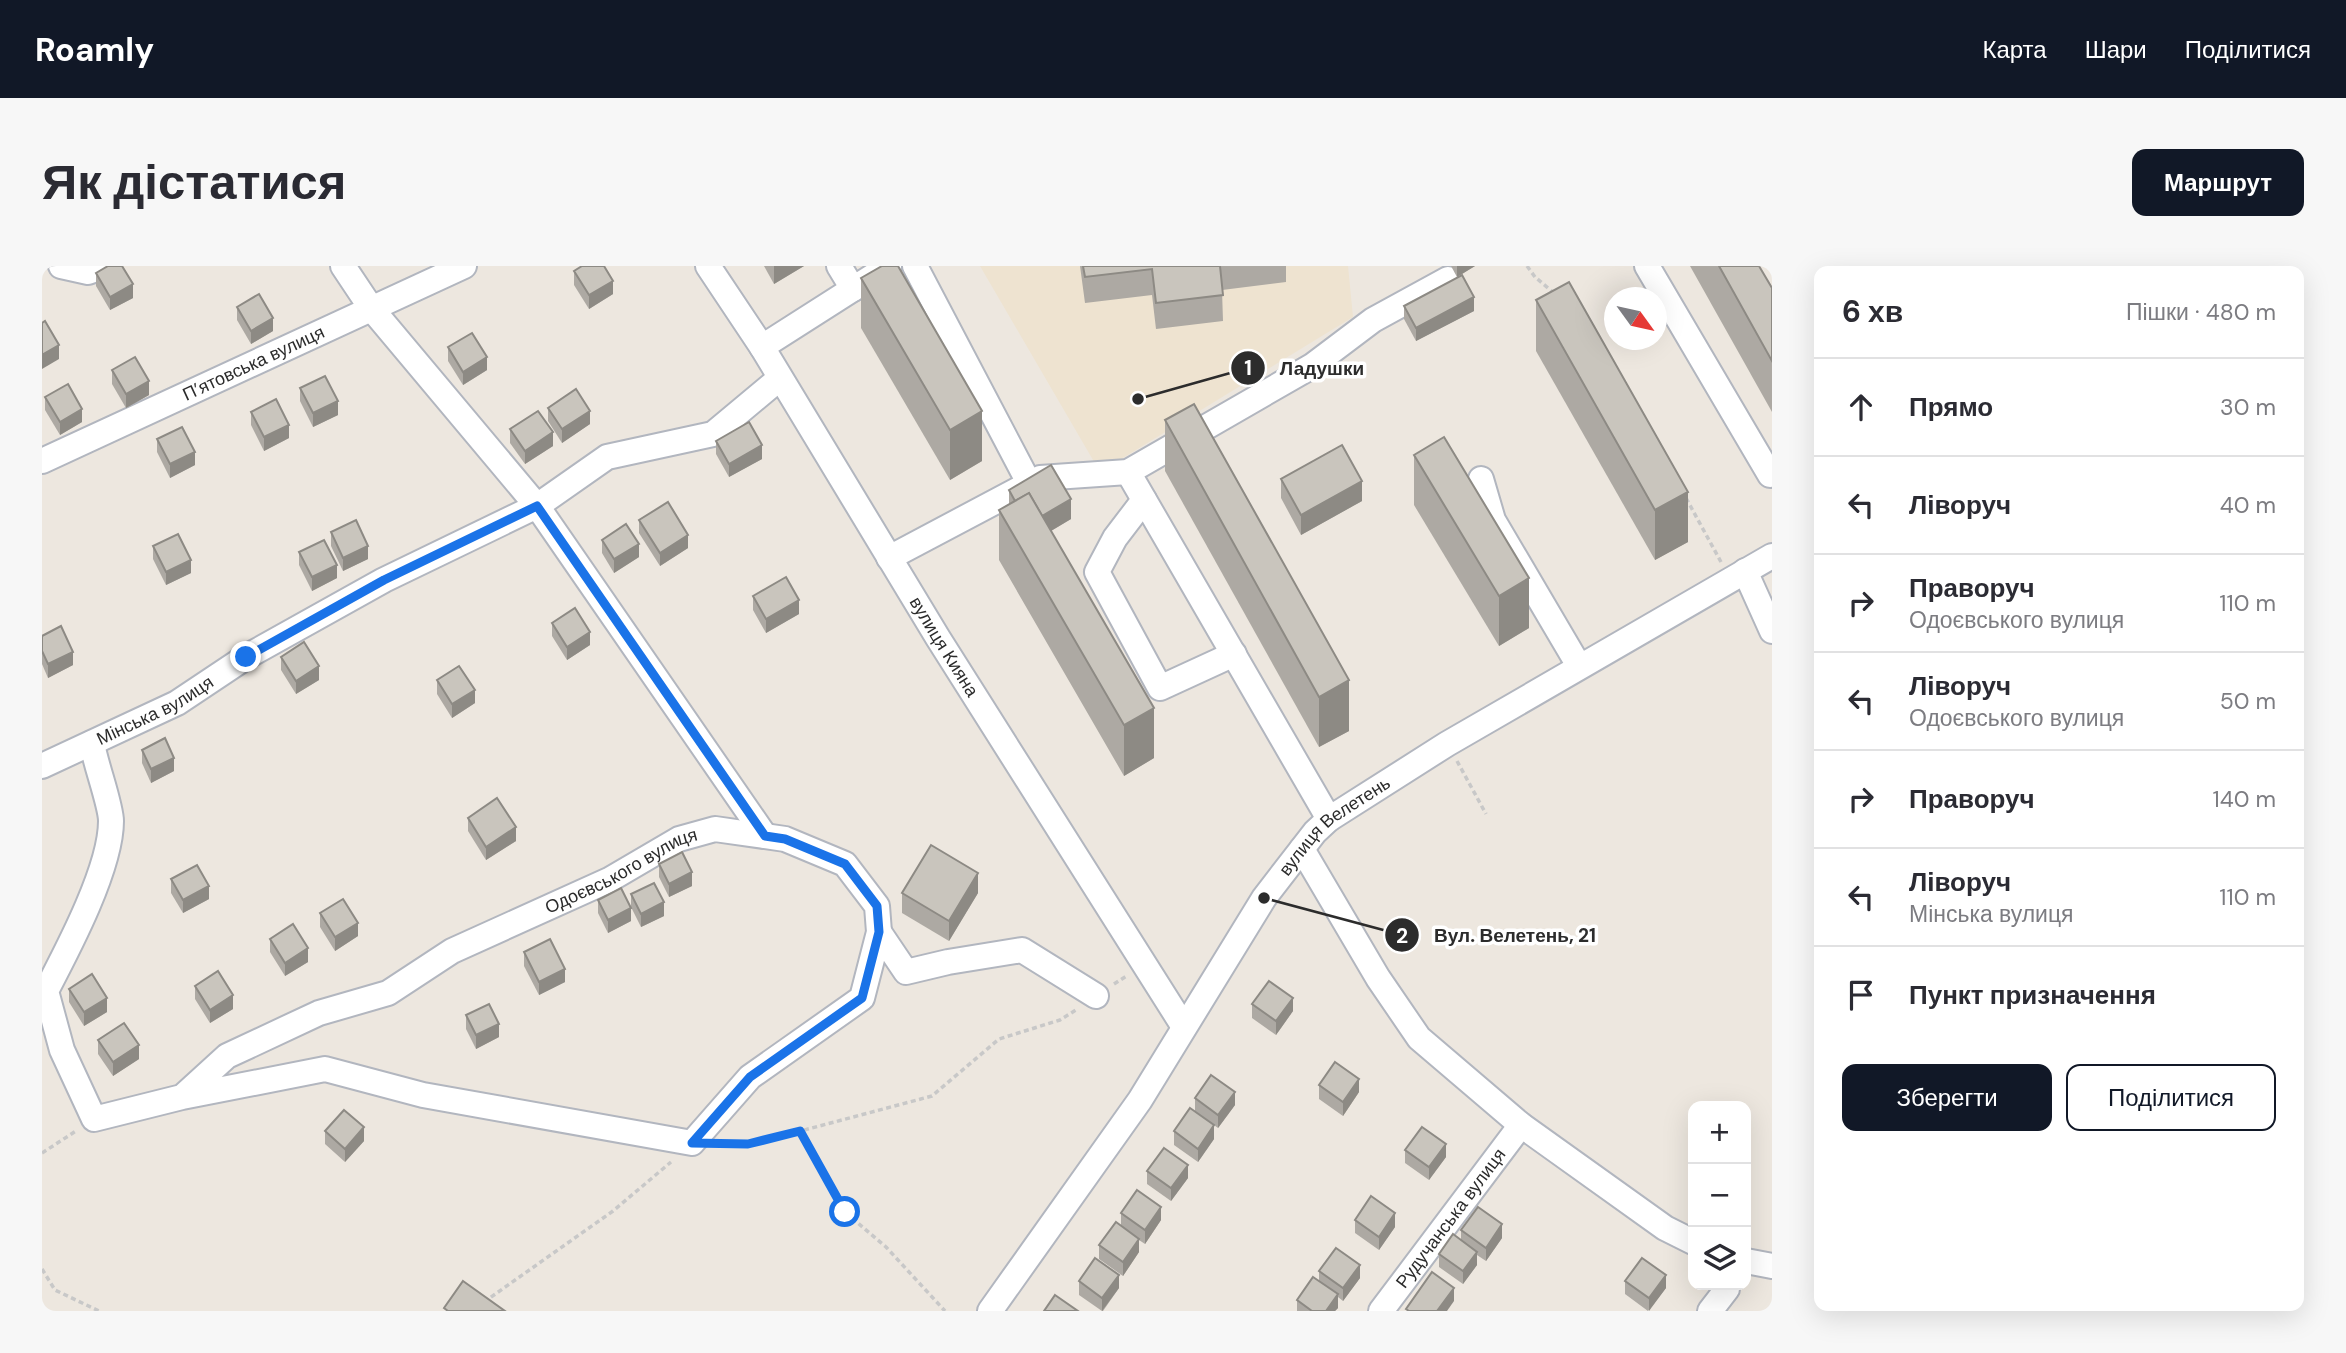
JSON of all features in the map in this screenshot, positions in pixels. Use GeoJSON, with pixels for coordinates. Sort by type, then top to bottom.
{"type":"FeatureCollection","features":[{"type":"Feature","properties":{"kind":"street"},"geometry":{"type":"LineString","coordinates":[[61,266],[88,272],[104,266]]}},
{"type":"Feature","properties":{"kind":"street"},"geometry":{"type":"LineString","coordinates":[[343,266],[371,308],[537,506],[765,836]]}},
{"type":"Feature","properties":{"kind":"street","name":"П’ятовська вулиця"},"geometry":{"type":"LineString","coordinates":[[42,461],[464,266]]}},
{"type":"Feature","properties":{"kind":"street","name":"вулиця Кияна"},"geometry":{"type":"LineString","coordinates":[[708,266],[762,347],[890,558],[1184,1027]]}},
{"type":"Feature","properties":{"kind":"street"},"geometry":{"type":"LineString","coordinates":[[839,266],[853,289]]}},
{"type":"Feature","properties":{"kind":"street"},"geometry":{"type":"LineString","coordinates":[[762,347],[889,266]]}},
{"type":"Feature","properties":{"kind":"street"},"geometry":{"type":"LineString","coordinates":[[915,266],[1029,483]]}},
{"type":"Feature","properties":{"kind":"street"},"geometry":{"type":"LineString","coordinates":[[1647,266],[1769,475]]}},
{"type":"Feature","properties":{"kind":"street"},"geometry":{"type":"LineString","coordinates":[[890,558],[1029,483],[1052,476],[1128,472],[1312,366],[1373,320],[1448,279]]}},
{"type":"Feature","properties":{"kind":"street","name":"Мінська вулиця"},"geometry":{"type":"LineString","coordinates":[[42,766],[177,703],[246,657],[384,580],[537,506],[607,457],[713,434],[780,378]]}},
{"type":"Feature","properties":{"kind":"street"},"geometry":{"type":"LineString","coordinates":[[1128,472],[1329,819]]}},
{"type":"Feature","properties":{"kind":"street"},"geometry":{"type":"LineString","coordinates":[[1481,479],[1493,520],[1579,666]]}},
{"type":"Feature","properties":{"kind":"street"},"geometry":{"type":"LineString","coordinates":[[1144,500],[1115,538],[1097,572],[1160,688],[1234,654]]}},
{"type":"Feature","properties":{"kind":"street","name":"вулиця Велетень"},"geometry":{"type":"LineString","coordinates":[[990,1311],[1140,1100],[1264,898],[1329,819],[1447,744],[1772,556]]}},
{"type":"Feature","properties":{"kind":"street"},"geometry":{"type":"LineString","coordinates":[[1738,575],[1772,632]]}},
{"type":"Feature","properties":{"kind":"street"},"geometry":{"type":"LineString","coordinates":[[92,743],[111,820],[103,861],[71,943],[46,991],[62,1050],[94,1119]]}},
{"type":"Feature","properties":{"kind":"street","name":"Одоєвського вулиця"},"geometry":{"type":"LineString","coordinates":[[94,1119],[182,1097],[227,1056],[319,1013],[388,993],[452,951],[609,880],[679,839],[715,829],[785,839],[845,864],[877,906],[879,932],[862,998],[750,1077],[692,1143]]}},
{"type":"Feature","properties":{"kind":"street"},"geometry":{"type":"LineString","coordinates":[[1302,849],[1378,978],[1419,1038],[1521,1125],[1665,1228],[1688,1240]]}},
{"type":"Feature","properties":{"kind":"street"},"geometry":{"type":"LineString","coordinates":[[879,932],[906,972],[947,961],[1022,950],[1096,996]]}},
{"type":"Feature","properties":{"kind":"street"},"geometry":{"type":"LineString","coordinates":[[182,1097],[325,1069],[423,1094],[692,1143]]}},
{"type":"Feature","properties":{"kind":"street","name":"Рудучанська вулиця"},"geometry":{"type":"LineString","coordinates":[[1381,1311],[1521,1125]]}},
{"type":"Feature","properties":{"kind":"street"},"geometry":{"type":"LineString","coordinates":[[1751,1262],[1772,1266]]}},
{"type":"Feature","properties":{"kind":"street"},"geometry":{"type":"LineString","coordinates":[[1710,1311],[1726,1290]]}},
{"type":"Feature","properties":{"kind":"path"},"geometry":{"type":"LineString","coordinates":[[1527,266],[1535,277],[1559,296]]}},
{"type":"Feature","properties":{"kind":"path"},"geometry":{"type":"LineString","coordinates":[[1680,486],[1738,575]]}},
{"type":"Feature","properties":{"kind":"path"},"geometry":{"type":"LineString","coordinates":[[1447,744],[1486,814]]}},
{"type":"Feature","properties":{"kind":"path"},"geometry":{"type":"LineString","coordinates":[[476,1307],[613,1211],[692,1143],[748,1144],[932,1096],[999,1039],[1060,1020],[1144,964]]}},
{"type":"Feature","properties":{"kind":"path"},"geometry":{"type":"LineString","coordinates":[[42,1153],[94,1119]]}},
{"type":"Feature","properties":{"kind":"path"},"geometry":{"type":"LineString","coordinates":[[800,1131],[845,1212],[886,1247],[945,1311]]}},
{"type":"Feature","properties":{"kind":"path"},"geometry":{"type":"LineString","coordinates":[[42,1269],[55,1290],[99,1311]]}},
{"type":"Feature","properties":{"kind":"shaded area"},"geometry":{"type":"Polygon","coordinates":[[[980,266],[1348,266],[1353,317],[1100,472],[980,266]]]}},
{"type":"Feature","properties":{"kind":"building"},"geometry":{"type":"Polygon","coordinates":[[[108,266],[122,266],[133,284],[110,297],[96,273],[108,266]]]}},
{"type":"Feature","properties":{"kind":"building"},"geometry":{"type":"Polygon","coordinates":[[[582,266],[604,266],[613,281],[589,295],[574,271],[582,266]]]}},
{"type":"Feature","properties":{"kind":"building"},"geometry":{"type":"Polygon","coordinates":[[[882,266],[898,266],[982,411],[950,430],[861,278],[882,266]]]}},
{"type":"Feature","properties":{"kind":"building"},"geometry":{"type":"Polygon","coordinates":[[[1083,266],[1220,266],[1223,295],[1156,303],[1152,269],[1085,277],[1083,266]]]}},
{"type":"Feature","properties":{"kind":"building"},"geometry":{"type":"Polygon","coordinates":[[[1719,266],[1759,266],[1772,288],[1772,361],[1719,266]]]}},
{"type":"Feature","properties":{"kind":"building"},"geometry":{"type":"Polygon","coordinates":[[[1462,275],[1474,297],[1416,328],[1404,306],[1462,275]]]}},
{"type":"Feature","properties":{"kind":"building"},"geometry":{"type":"Polygon","coordinates":[[[1569,282],[1604,344],[1604,350],[1608,350],[1688,492],[1655,510],[1536,300],[1569,282]]]}},
{"type":"Feature","properties":{"kind":"building"},"geometry":{"type":"Polygon","coordinates":[[[259,294],[273,318],[251,331],[237,307],[259,294]]]}},
{"type":"Feature","properties":{"kind":"building"},"geometry":{"type":"Polygon","coordinates":[[[45,321],[59,345],[42,355],[42,323],[45,321]]]}},
{"type":"Feature","properties":{"kind":"building"},"geometry":{"type":"Polygon","coordinates":[[[472,333],[487,357],[463,372],[448,347],[472,333]]]}},
{"type":"Feature","properties":{"kind":"building"},"geometry":{"type":"Polygon","coordinates":[[[135,357],[149,381],[126,394],[112,370],[135,357]]]}},
{"type":"Feature","properties":{"kind":"building"},"geometry":{"type":"Polygon","coordinates":[[[325,376],[338,401],[313,413],[300,388],[325,376]]]}},
{"type":"Feature","properties":{"kind":"building"},"geometry":{"type":"Polygon","coordinates":[[[68,384],[82,409],[60,422],[45,397],[68,384]]]}},
{"type":"Feature","properties":{"kind":"building"},"geometry":{"type":"Polygon","coordinates":[[[576,389],[590,411],[562,429],[548,408],[576,389]]]}},
{"type":"Feature","properties":{"kind":"building"},"geometry":{"type":"Polygon","coordinates":[[[276,399],[289,425],[264,437],[251,412],[276,399]]]}},
{"type":"Feature","properties":{"kind":"building"},"geometry":{"type":"Polygon","coordinates":[[[1194,404],[1349,680],[1319,697],[1165,420],[1194,404]]]}},
{"type":"Feature","properties":{"kind":"building"},"geometry":{"type":"Polygon","coordinates":[[[538,411],[553,432],[525,451],[510,429],[538,411]]]}},
{"type":"Feature","properties":{"kind":"building"},"geometry":{"type":"Polygon","coordinates":[[[749,422],[762,445],[729,464],[716,441],[749,422]]]}},
{"type":"Feature","properties":{"kind":"building"},"geometry":{"type":"Polygon","coordinates":[[[182,427],[195,452],[170,464],[157,439],[182,427]]]}},
{"type":"Feature","properties":{"kind":"building"},"geometry":{"type":"Polygon","coordinates":[[[1444,437],[1529,578],[1499,596],[1414,455],[1444,437]]]}},
{"type":"Feature","properties":{"kind":"building"},"geometry":{"type":"Polygon","coordinates":[[[1342,445],[1362,481],[1301,515],[1281,479],[1342,445]]]}},
{"type":"Feature","properties":{"kind":"building"},"geometry":{"type":"Polygon","coordinates":[[[1051,465],[1071,499],[1042,516],[1029,493],[1015,501],[1009,490],[1051,465]]]}},
{"type":"Feature","properties":{"kind":"building"},"geometry":{"type":"Polygon","coordinates":[[[1029,493],[1154,708],[1124,725],[999,510],[1029,493]]]}},
{"type":"Feature","properties":{"kind":"building"},"geometry":{"type":"Polygon","coordinates":[[[668,502],[688,535],[660,553],[639,520],[668,502]]]}},
{"type":"Feature","properties":{"kind":"building"},"geometry":{"type":"Polygon","coordinates":[[[356,520],[368,546],[343,558],[331,532],[356,520]]]}},
{"type":"Feature","properties":{"kind":"building"},"geometry":{"type":"Polygon","coordinates":[[[626,524],[639,544],[614,559],[602,540],[626,524]]]}},
{"type":"Feature","properties":{"kind":"building"},"geometry":{"type":"Polygon","coordinates":[[[178,534],[191,560],[166,572],[153,546],[178,534]]]}},
{"type":"Feature","properties":{"kind":"building"},"geometry":{"type":"Polygon","coordinates":[[[324,540],[337,565],[312,577],[299,552],[324,540]]]}},
{"type":"Feature","properties":{"kind":"building"},"geometry":{"type":"Polygon","coordinates":[[[786,577],[799,600],[766,619],[753,596],[786,577]]]}},
{"type":"Feature","properties":{"kind":"building"},"geometry":{"type":"Polygon","coordinates":[[[575,608],[590,632],[567,647],[552,623],[575,608]]]}},
{"type":"Feature","properties":{"kind":"building"},"geometry":{"type":"Polygon","coordinates":[[[61,626],[73,652],[48,664],[42,651],[42,636],[61,626]]]}},
{"type":"Feature","properties":{"kind":"building"},"geometry":{"type":"Polygon","coordinates":[[[304,642],[319,666],[296,681],[281,657],[304,642]]]}},
{"type":"Feature","properties":{"kind":"building"},"geometry":{"type":"Polygon","coordinates":[[[459,666],[475,690],[452,704],[437,680],[459,666]]]}},
{"type":"Feature","properties":{"kind":"building"},"geometry":{"type":"Polygon","coordinates":[[[165,738],[174,758],[151,769],[142,750],[165,738]]]}},
{"type":"Feature","properties":{"kind":"building"},"geometry":{"type":"Polygon","coordinates":[[[497,798],[516,827],[486,847],[468,818],[497,798]]]}},
{"type":"Feature","properties":{"kind":"building"},"geometry":{"type":"Polygon","coordinates":[[[931,845],[978,873],[949,921],[902,893],[931,845]]]}},
{"type":"Feature","properties":{"kind":"building"},"geometry":{"type":"Polygon","coordinates":[[[682,852],[692,872],[669,884],[659,864],[682,852]]]}},
{"type":"Feature","properties":{"kind":"building"},"geometry":{"type":"Polygon","coordinates":[[[197,865],[209,886],[183,900],[171,879],[197,865]]]}},
{"type":"Feature","properties":{"kind":"building"},"geometry":{"type":"Polygon","coordinates":[[[654,883],[664,902],[641,914],[631,894],[654,883]]]}},
{"type":"Feature","properties":{"kind":"building"},"geometry":{"type":"Polygon","coordinates":[[[621,888],[631,908],[608,920],[598,900],[621,888]]]}},
{"type":"Feature","properties":{"kind":"building"},"geometry":{"type":"Polygon","coordinates":[[[343,899],[358,923],[335,937],[320,913],[343,899]]]}},
{"type":"Feature","properties":{"kind":"building"},"geometry":{"type":"Polygon","coordinates":[[[293,924],[308,948],[285,963],[270,939],[293,924]]]}},
{"type":"Feature","properties":{"kind":"building"},"geometry":{"type":"Polygon","coordinates":[[[550,939],[565,969],[539,982],[524,952],[550,939]]]}},
{"type":"Feature","properties":{"kind":"building"},"geometry":{"type":"Polygon","coordinates":[[[218,971],[233,995],[210,1010],[195,986],[218,971]]]}},
{"type":"Feature","properties":{"kind":"building"},"geometry":{"type":"Polygon","coordinates":[[[92,974],[107,998],[84,1012],[69,989],[92,974]]]}},
{"type":"Feature","properties":{"kind":"building"},"geometry":{"type":"Polygon","coordinates":[[[1269,981],[1293,998],[1276,1021],[1252,1004],[1269,981]]]}},
{"type":"Feature","properties":{"kind":"building"},"geometry":{"type":"Polygon","coordinates":[[[489,1004],[499,1024],[476,1035],[466,1015],[489,1004]]]}},
{"type":"Feature","properties":{"kind":"building"},"geometry":{"type":"Polygon","coordinates":[[[124,1023],[139,1045],[113,1062],[98,1040],[124,1023]]]}},
{"type":"Feature","properties":{"kind":"building"},"geometry":{"type":"Polygon","coordinates":[[[1335,1062],[1359,1079],[1343,1102],[1319,1085],[1335,1062]]]}},
{"type":"Feature","properties":{"kind":"building"},"geometry":{"type":"Polygon","coordinates":[[[1211,1075],[1235,1092],[1218,1115],[1195,1098],[1211,1075]]]}},
{"type":"Feature","properties":{"kind":"building"},"geometry":{"type":"Polygon","coordinates":[[[1190,1108],[1214,1125],[1198,1149],[1174,1131],[1190,1108]]]}},
{"type":"Feature","properties":{"kind":"building"},"geometry":{"type":"Polygon","coordinates":[[[344,1110],[364,1127],[345,1149],[325,1131],[344,1110]]]}},
{"type":"Feature","properties":{"kind":"building"},"geometry":{"type":"Polygon","coordinates":[[[1422,1127],[1446,1144],[1429,1167],[1405,1150],[1422,1127]]]}},
{"type":"Feature","properties":{"kind":"building"},"geometry":{"type":"Polygon","coordinates":[[[1164,1148],[1188,1165],[1171,1188],[1147,1171],[1164,1148]]]}},
{"type":"Feature","properties":{"kind":"building"},"geometry":{"type":"Polygon","coordinates":[[[1137,1190],[1161,1207],[1145,1230],[1121,1213],[1137,1190]]]}},
{"type":"Feature","properties":{"kind":"building"},"geometry":{"type":"Polygon","coordinates":[[[1371,1196],[1395,1213],[1379,1237],[1355,1220],[1371,1196]]]}},
{"type":"Feature","properties":{"kind":"building"},"geometry":{"type":"Polygon","coordinates":[[[1478,1207],[1502,1224],[1486,1248],[1461,1230],[1478,1207]]]}},
{"type":"Feature","properties":{"kind":"building"},"geometry":{"type":"Polygon","coordinates":[[[1116,1222],[1139,1239],[1123,1262],[1099,1245],[1116,1222]]]}},
{"type":"Feature","properties":{"kind":"building"},"geometry":{"type":"Polygon","coordinates":[[[1453,1234],[1477,1252],[1463,1271],[1439,1254],[1453,1234]]]}},
{"type":"Feature","properties":{"kind":"building"},"geometry":{"type":"Polygon","coordinates":[[[1336,1248],[1360,1265],[1343,1288],[1319,1271],[1336,1248]]]}},
{"type":"Feature","properties":{"kind":"building"},"geometry":{"type":"Polygon","coordinates":[[[1095,1258],[1119,1275],[1102,1298],[1079,1281],[1095,1258]]]}},
{"type":"Feature","properties":{"kind":"building"},"geometry":{"type":"Polygon","coordinates":[[[1642,1258],[1666,1275],[1649,1298],[1625,1281],[1642,1258]]]}},
{"type":"Feature","properties":{"kind":"building"},"geometry":{"type":"Polygon","coordinates":[[[1432,1272],[1454,1288],[1437,1311],[1409,1311],[1406,1309],[1432,1272]]]}},
{"type":"Feature","properties":{"kind":"building"},"geometry":{"type":"Polygon","coordinates":[[[1313,1277],[1338,1294],[1326,1311],[1312,1311],[1297,1300],[1313,1277]]]}},
{"type":"Feature","properties":{"kind":"building"},"geometry":{"type":"Polygon","coordinates":[[[463,1281],[505,1311],[448,1311],[444,1308],[463,1281]]]}},
{"type":"Feature","properties":{"kind":"building"},"geometry":{"type":"Polygon","coordinates":[[[1055,1295],[1078,1311],[1044,1311],[1055,1295]]]}},
{"type":"Feature","properties":{"kind":"place","name":"Ладушки"},"geometry":{"type":"Point","coordinates":[1138,399]}},
{"type":"Feature","properties":{"kind":"place","name":"Вул. Велетень, 21"},"geometry":{"type":"Point","coordinates":[1264,898]}},
{"type":"Feature","properties":{"kind":"route"},"geometry":{"type":"LineString","coordinates":[[246,657],[384,580],[537,506],[765,836],[785,839],[845,864],[877,906],[879,932],[862,998],[807,1034],[750,1077],[692,1143],[748,1144],[800,1131],[845,1212]]}}]}
